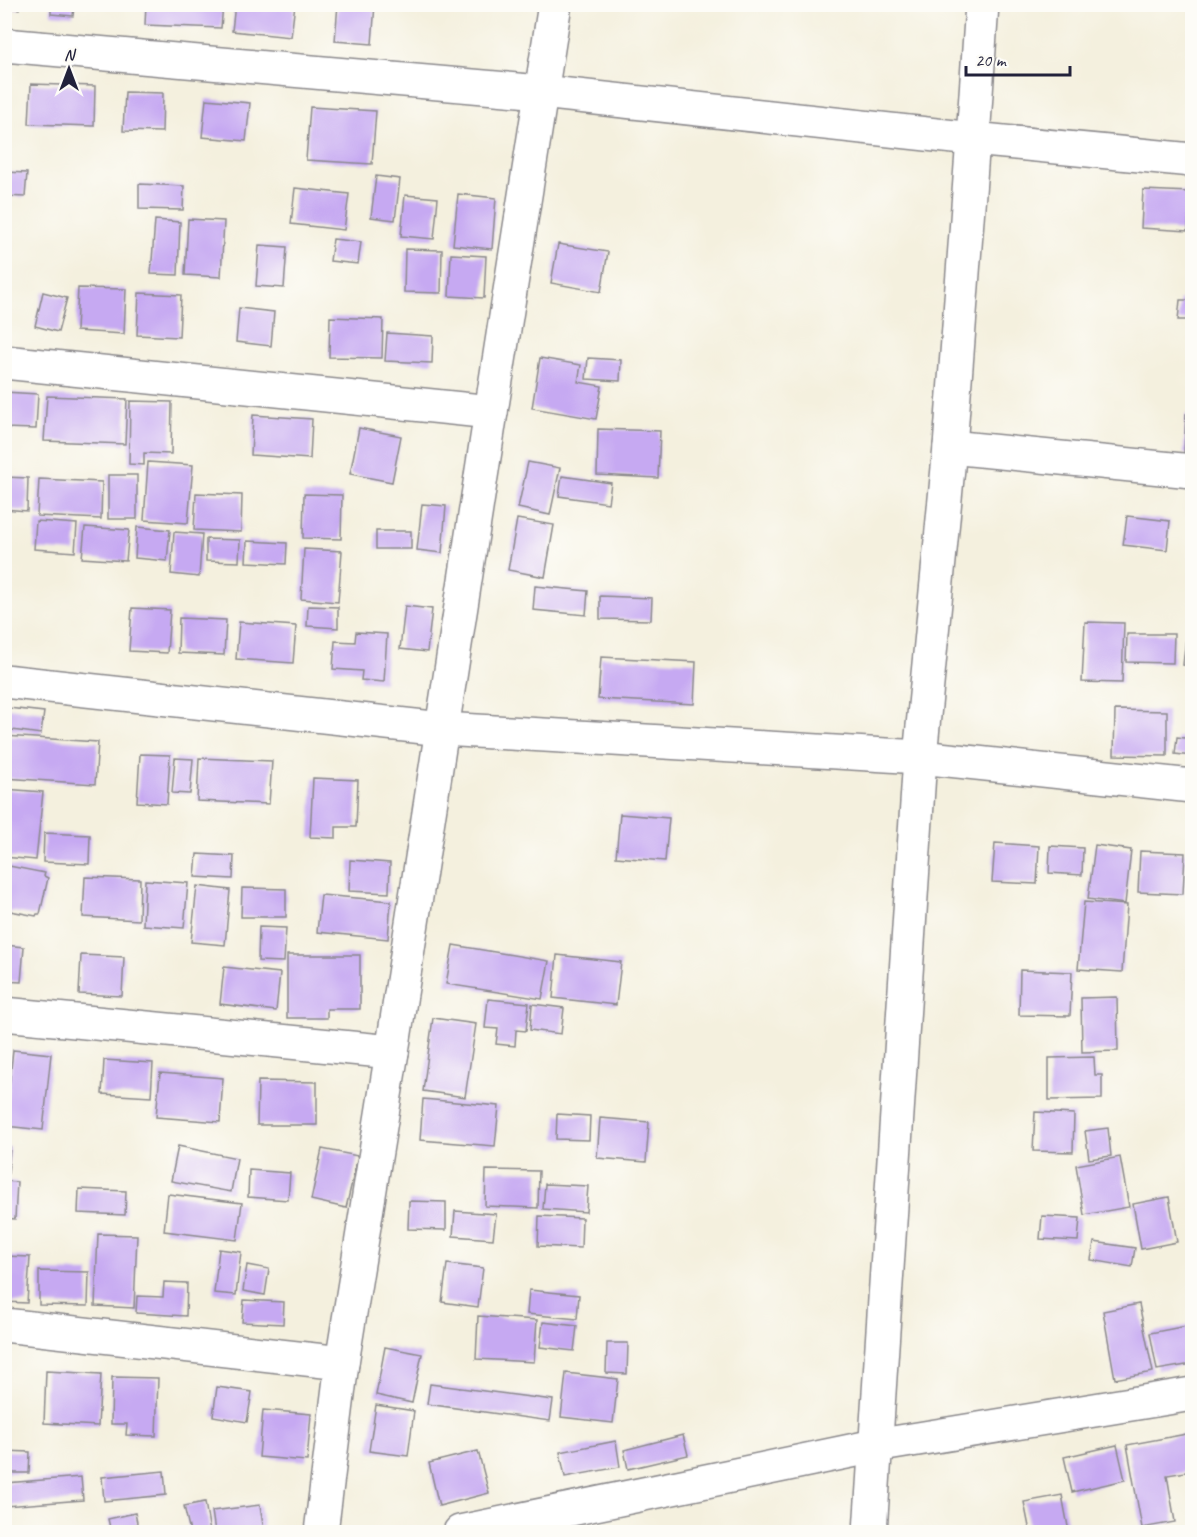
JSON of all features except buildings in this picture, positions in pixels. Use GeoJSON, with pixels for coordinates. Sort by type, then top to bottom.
{"type":"FeatureCollection","features":[{"type":"Feature","properties":{"kind":"street"},"geometry":{"type":"LineString","coordinates":[[321,1533],[342,1363],[555,4]]}},
{"type":"Feature","properties":{"kind":"street"},"geometry":{"type":"LineString","coordinates":[[870,1533],[920,757],[950,447],[982,4]]}},
{"type":"Feature","properties":{"kind":"street"},"geometry":{"type":"LineString","coordinates":[[4,45],[541,92],[973,139],[1192,160]]}},
{"type":"Feature","properties":{"kind":"street"},"geometry":{"type":"LineString","coordinates":[[4,362],[490,412]]}},
{"type":"Feature","properties":{"kind":"street"},"geometry":{"type":"LineString","coordinates":[[950,447],[1192,471]]}},
{"type":"Feature","properties":{"kind":"street"},"geometry":{"type":"LineString","coordinates":[[4,681],[442,729],[920,757],[1192,786]]}},
{"type":"Feature","properties":{"kind":"street"},"geometry":{"type":"LineString","coordinates":[[4,1014],[392,1052]]}},
{"type":"Feature","properties":{"kind":"street"},"geometry":{"type":"LineString","coordinates":[[4,1325],[342,1363]]}},
{"type":"Feature","properties":{"kind":"street"},"geometry":{"type":"LineString","coordinates":[[460,1533],[875,1446],[1192,1394]]}}]}
